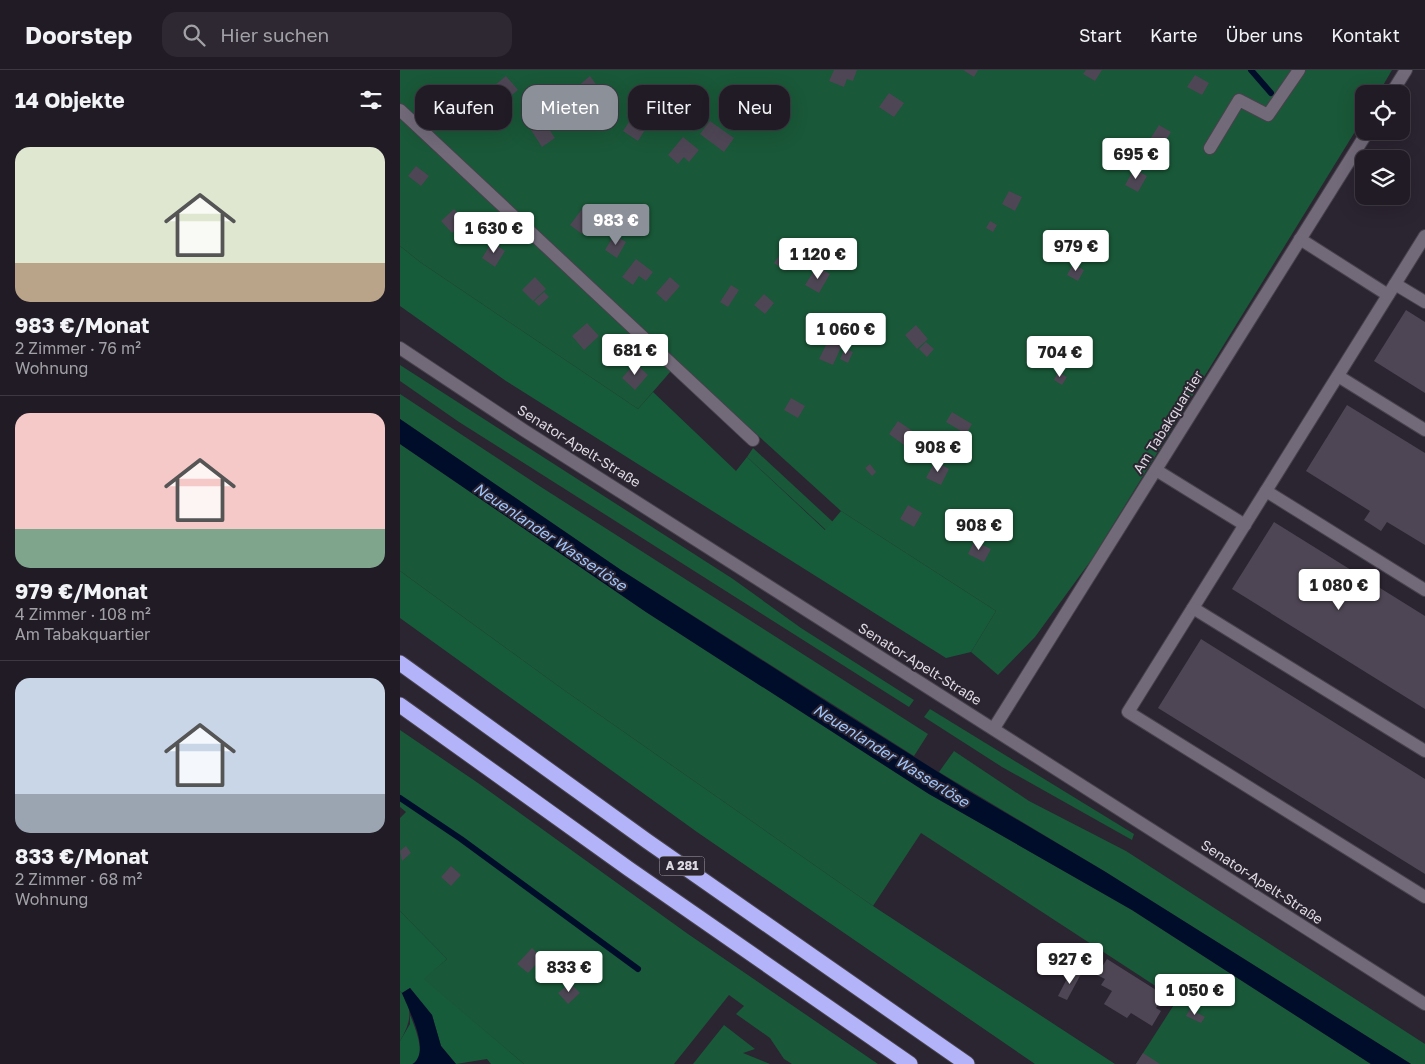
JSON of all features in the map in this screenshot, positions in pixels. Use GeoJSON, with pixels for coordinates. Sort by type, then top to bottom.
{"type":"FeatureCollection","features":[{"type":"Feature","properties":{"kind":"highway","name":"A 281"},"geometry":{"type":"LineString","coordinates":[[400,663],[647,841],[967,1064]]}},
{"type":"Feature","properties":{"kind":"highway","name":"A 281"},"geometry":{"type":"LineString","coordinates":[[400,705],[629,869],[910,1064]]}},
{"type":"Feature","properties":{"kind":"street"},"geometry":{"type":"LineString","coordinates":[[1210,148],[1239,100],[1268,115],[1299,70]]}},
{"type":"Feature","properties":{"kind":"street"},"geometry":{"type":"LineString","coordinates":[[1397,85],[1406,70]]}},
{"type":"Feature","properties":{"kind":"street"},"geometry":{"type":"LineString","coordinates":[[400,110],[753,440]]}},
{"type":"Feature","properties":{"kind":"street","name":"Am Tabakquartier"},"geometry":{"type":"LineString","coordinates":[[994,728],[1362,140]]}},
{"type":"Feature","properties":{"kind":"street"},"geometry":{"type":"LineString","coordinates":[[1425,236],[1128,712],[1425,896]]}},
{"type":"Feature","properties":{"kind":"street"},"geometry":{"type":"LineString","coordinates":[[1300,239],[1392,289],[1425,302]]}},
{"type":"Feature","properties":{"kind":"street","name":"Senator-Apelt-Straße"},"geometry":{"type":"LineString","coordinates":[[400,348],[525,431],[1425,1004]]}},
{"type":"Feature","properties":{"kind":"street"},"geometry":{"type":"LineString","coordinates":[[1338,376],[1425,430]]}},
{"type":"Feature","properties":{"kind":"street"},"geometry":{"type":"LineString","coordinates":[[1156,470],[1245,524]]}},
{"type":"Feature","properties":{"kind":"street"},"geometry":{"type":"LineString","coordinates":[[1266,491],[1425,590]]}},
{"type":"Feature","properties":{"kind":"street"},"geometry":{"type":"LineString","coordinates":[[1193,608],[1425,752]]}},
{"type":"Feature","properties":{"kind":"green space"},"geometry":{"type":"Polygon","coordinates":[[[400,70],[1392,70],[1383,85],[1355,85],[1355,132],[1092,559],[1035,637],[998,675],[971,652],[996,611],[841,511],[678,363],[638,409],[420,262],[400,246],[400,70]]]}},
{"type":"Feature","properties":{"kind":"green space"},"geometry":{"type":"Polygon","coordinates":[[[400,246],[420,262],[638,409],[653,392],[736,471],[747,457],[825,530],[841,511],[996,611],[971,652],[946,658],[506,381],[400,306],[400,246]]]}},
{"type":"Feature","properties":{"kind":"green space"},"geometry":{"type":"Polygon","coordinates":[[[400,365],[733,579],[801,628],[914,700],[909,707],[459,422],[400,381],[400,365]]]}},
{"type":"Feature","properties":{"kind":"green space"},"geometry":{"type":"Polygon","coordinates":[[[400,394],[541,487],[928,734],[914,756],[621,570],[400,419],[400,394]]]}},
{"type":"Feature","properties":{"kind":"green space"},"geometry":{"type":"Polygon","coordinates":[[[400,444],[646,612],[929,794],[1132,910],[1371,1064],[1136,1064],[1177,1000],[921,833],[873,906],[561,688],[400,571],[400,444]]]}},
{"type":"Feature","properties":{"kind":"green space"},"geometry":{"type":"Polygon","coordinates":[[[753,448],[833,522],[826,530],[747,457],[753,448]]]}},
{"type":"Feature","properties":{"kind":"green space"},"geometry":{"type":"Polygon","coordinates":[[[400,571],[561,688],[873,906],[1115,1064],[1035,1064],[697,832],[400,618],[400,571]]]}},
{"type":"Feature","properties":{"kind":"green space"},"geometry":{"type":"Polygon","coordinates":[[[930,709],[1134,834],[1132,840],[1002,767],[924,717],[930,709]]]}},
{"type":"Feature","properties":{"kind":"green space"},"geometry":{"type":"Polygon","coordinates":[[[400,730],[478,783],[688,934],[878,1064],[792,1064],[784,1059],[770,1038],[736,1014],[744,1006],[729,995],[674,1064],[524,1064],[423,979],[447,959],[400,911],[400,818],[406,812],[400,807],[400,730]]]}},
{"type":"Feature","properties":{"kind":"green space"},"geometry":{"type":"Polygon","coordinates":[[[954,751],[1029,801],[1126,851],[1425,1044],[1425,1064],[1411,1064],[1104,871],[939,772],[954,751]]]}},
{"type":"Feature","properties":{"kind":"green space"},"geometry":{"type":"Polygon","coordinates":[[[400,911],[447,959],[424,979],[524,1064],[491,1064],[487,1059],[456,1064],[441,1046],[432,1015],[410,988],[402,993],[400,991],[400,911]]]}},
{"type":"Feature","properties":{"kind":"green space"},"geometry":{"type":"Polygon","coordinates":[[[400,991],[409,1010],[409,1022],[400,1041],[400,991]]]}},
{"type":"Feature","properties":{"kind":"green space"},"geometry":{"type":"Polygon","coordinates":[[[410,1015],[419,1041],[419,1056],[417,1061],[412,1064],[400,1064],[400,1041],[410,1024],[410,1015]]]}},
{"type":"Feature","properties":{"kind":"green space"},"geometry":{"type":"Polygon","coordinates":[[[724,1025],[755,1049],[743,1053],[770,1064],[693,1064],[724,1025]]]}},
{"type":"Feature","properties":{"kind":"water","name":"Neuenlander Wasserlöse"},"geometry":{"type":"Polygon","coordinates":[[[400,419],[621,570],[841,711],[970,792],[1104,871],[1411,1064],[1371,1064],[1132,910],[929,794],[646,612],[400,444],[400,419]]]}},
{"type":"Feature","properties":{"kind":"water"},"geometry":{"type":"Polygon","coordinates":[[[410,988],[432,1015],[441,1046],[456,1064],[413,1064],[418,1058],[420,1050],[419,1040],[417,1030],[402,993],[410,988]]]}},
{"type":"Feature","properties":{"kind":"building"},"geometry":{"type":"Polygon","coordinates":[[[834,70],[857,70],[853,81],[847,79],[844,87],[829,81],[834,70]]]}},
{"type":"Feature","properties":{"kind":"building"},"geometry":{"type":"Polygon","coordinates":[[[963,70],[978,70],[974,77],[963,70]]]}},
{"type":"Feature","properties":{"kind":"building"},"geometry":{"type":"Polygon","coordinates":[[[1086,70],[1102,70],[1095,81],[1083,74],[1086,70]]]}},
{"type":"Feature","properties":{"kind":"building"},"geometry":{"type":"Polygon","coordinates":[[[1195,75],[1209,83],[1202,95],[1187,87],[1195,75]]]}},
{"type":"Feature","properties":{"kind":"building"},"geometry":{"type":"Polygon","coordinates":[[[506,76],[518,90],[512,95],[512,85],[495,85],[506,76]]]}},
{"type":"Feature","properties":{"kind":"building"},"geometry":{"type":"Polygon","coordinates":[[[590,76],[596,85],[579,85],[590,76]]]}},
{"type":"Feature","properties":{"kind":"building"},"geometry":{"type":"Polygon","coordinates":[[[889,93],[904,103],[894,117],[879,107],[889,93]]]}},
{"type":"Feature","properties":{"kind":"building"},"geometry":{"type":"Polygon","coordinates":[[[710,121],[719,127],[719,130],[723,130],[734,138],[724,152],[700,134],[703,130],[709,130],[710,121]]]}},
{"type":"Feature","properties":{"kind":"building"},"geometry":{"type":"Polygon","coordinates":[[[628,124],[628,130],[645,130],[638,141],[623,131],[628,124]]]}},
{"type":"Feature","properties":{"kind":"building"},"geometry":{"type":"Polygon","coordinates":[[[1159,125],[1171,132],[1159,152],[1147,144],[1159,125]]]}},
{"type":"Feature","properties":{"kind":"building"},"geometry":{"type":"Polygon","coordinates":[[[531,130],[550,130],[555,138],[542,147],[531,130]]]}},
{"type":"Feature","properties":{"kind":"building"},"geometry":{"type":"Polygon","coordinates":[[[683,137],[699,150],[689,162],[684,157],[678,164],[668,155],[683,137]]]}},
{"type":"Feature","properties":{"kind":"building"},"geometry":{"type":"Polygon","coordinates":[[[416,166],[429,176],[421,186],[408,176],[416,166]]]}},
{"type":"Feature","properties":{"kind":"building"},"geometry":{"type":"Polygon","coordinates":[[[1134,169],[1147,176],[1138,192],[1125,185],[1134,169]]]}},
{"type":"Feature","properties":{"kind":"building"},"geometry":{"type":"Polygon","coordinates":[[[1009,191],[1022,197],[1015,211],[1002,204],[1009,191]]]}},
{"type":"Feature","properties":{"kind":"building"},"geometry":{"type":"Polygon","coordinates":[[[454,209],[465,221],[452,233],[441,221],[454,209]]]}},
{"type":"Feature","properties":{"kind":"building"},"geometry":{"type":"Polygon","coordinates":[[[582,209],[594,217],[582,234],[570,225],[582,209]]]}},
{"type":"Feature","properties":{"kind":"building"},"geometry":{"type":"Polygon","coordinates":[[[990,221],[997,225],[993,232],[986,228],[990,221]]]}},
{"type":"Feature","properties":{"kind":"building"},"geometry":{"type":"Polygon","coordinates":[[[614,235],[626,242],[617,258],[605,250],[614,235]]]}},
{"type":"Feature","properties":{"kind":"building"},"geometry":{"type":"Polygon","coordinates":[[[492,242],[505,251],[495,267],[482,258],[492,242]]]}},
{"type":"Feature","properties":{"kind":"building"},"geometry":{"type":"Polygon","coordinates":[[[784,249],[796,257],[786,271],[774,263],[784,249]]]}},
{"type":"Feature","properties":{"kind":"building"},"geometry":{"type":"Polygon","coordinates":[[[636,259],[653,272],[646,281],[639,276],[633,285],[622,277],[636,259]]]}},
{"type":"Feature","properties":{"kind":"building"},"geometry":{"type":"Polygon","coordinates":[[[1073,264],[1084,270],[1078,281],[1067,275],[1073,264]]]}},
{"type":"Feature","properties":{"kind":"building"},"geometry":{"type":"Polygon","coordinates":[[[817,266],[830,274],[819,293],[805,285],[817,266]]]}},
{"type":"Feature","properties":{"kind":"building"},"geometry":{"type":"Polygon","coordinates":[[[535,277],[546,289],[533,301],[522,290],[535,277]]]}},
{"type":"Feature","properties":{"kind":"building"},"geometry":{"type":"Polygon","coordinates":[[[670,277],[680,286],[666,302],[656,293],[670,277]]]}},
{"type":"Feature","properties":{"kind":"building"},"geometry":{"type":"Polygon","coordinates":[[[731,285],[739,290],[728,307],[720,302],[731,285]]]}},
{"type":"Feature","properties":{"kind":"building"},"geometry":{"type":"Polygon","coordinates":[[[544,292],[549,297],[539,306],[534,301],[544,292]]]}},
{"type":"Feature","properties":{"kind":"building"},"geometry":{"type":"Polygon","coordinates":[[[764,294],[774,303],[765,314],[754,305],[764,294]]]}},
{"type":"Feature","properties":{"kind":"building"},"geometry":{"type":"Polygon","coordinates":[[[1406,310],[1425,322],[1425,393],[1374,361],[1406,310]]]}},
{"type":"Feature","properties":{"kind":"building"},"geometry":{"type":"Polygon","coordinates":[[[587,323],[599,336],[584,350],[572,336],[587,323]]]}},
{"type":"Feature","properties":{"kind":"building"},"geometry":{"type":"Polygon","coordinates":[[[916,325],[928,339],[917,349],[905,335],[916,325]]]}},
{"type":"Feature","properties":{"kind":"building"},"geometry":{"type":"Polygon","coordinates":[[[829,339],[842,345],[833,365],[819,359],[829,339]]]}},
{"type":"Feature","properties":{"kind":"building"},"geometry":{"type":"Polygon","coordinates":[[[926,342],[934,349],[927,357],[919,349],[926,342]]]}},
{"type":"Feature","properties":{"kind":"building"},"geometry":{"type":"Polygon","coordinates":[[[845,348],[853,352],[848,363],[840,359],[845,348]]]}},
{"type":"Feature","properties":{"kind":"building"},"geometry":{"type":"Polygon","coordinates":[[[635,363],[648,375],[635,390],[622,378],[635,363]]]}},
{"type":"Feature","properties":{"kind":"building"},"geometry":{"type":"Polygon","coordinates":[[[1058,372],[1067,377],[1062,385],[1054,380],[1058,372]]]}},
{"type":"Feature","properties":{"kind":"building"},"geometry":{"type":"Polygon","coordinates":[[[791,398],[805,406],[798,418],[784,410],[791,398]]]}},
{"type":"Feature","properties":{"kind":"building"},"geometry":{"type":"Polygon","coordinates":[[[1347,405],[1425,453],[1425,545],[1387,522],[1381,531],[1364,520],[1370,511],[1306,471],[1347,405]]]}},
{"type":"Feature","properties":{"kind":"building"},"geometry":{"type":"Polygon","coordinates":[[[952,412],[972,424],[966,434],[946,422],[952,412]]]}},
{"type":"Feature","properties":{"kind":"building"},"geometry":{"type":"Polygon","coordinates":[[[898,421],[914,432],[904,445],[889,434],[898,421]]]}},
{"type":"Feature","properties":{"kind":"building"},"geometry":{"type":"Polygon","coordinates":[[[935,461],[949,469],[941,485],[926,478],[935,461]]]}},
{"type":"Feature","properties":{"kind":"building"},"geometry":{"type":"Polygon","coordinates":[[[870,464],[876,472],[872,476],[865,468],[870,464]]]}},
{"type":"Feature","properties":{"kind":"building"},"geometry":{"type":"Polygon","coordinates":[[[908,505],[922,513],[914,527],[900,519],[908,505]]]}},
{"type":"Feature","properties":{"kind":"building"},"geometry":{"type":"Polygon","coordinates":[[[1274,522],[1425,616],[1425,709],[1232,589],[1274,522]]]}},
{"type":"Feature","properties":{"kind":"building"},"geometry":{"type":"Polygon","coordinates":[[[974,541],[991,549],[984,562],[968,554],[974,541]]]}},
{"type":"Feature","properties":{"kind":"building"},"geometry":{"type":"Polygon","coordinates":[[[1201,639],[1425,779],[1425,874],[1158,708],[1201,639]]]}},
{"type":"Feature","properties":{"kind":"building"},"geometry":{"type":"Polygon","coordinates":[[[406,846],[411,853],[402,861],[400,851],[406,846]]]}},
{"type":"Feature","properties":{"kind":"building"},"geometry":{"type":"Polygon","coordinates":[[[451,866],[461,875],[451,886],[441,877],[451,866]]]}},
{"type":"Feature","properties":{"kind":"building"},"geometry":{"type":"Polygon","coordinates":[[[532,948],[542,958],[528,973],[517,964],[532,948]]]}},
{"type":"Feature","properties":{"kind":"building"},"geometry":{"type":"Polygon","coordinates":[[[1107,959],[1164,995],[1156,1008],[1161,1011],[1152,1026],[1131,1013],[1127,1018],[1104,1004],[1112,991],[1101,985],[1105,979],[1097,975],[1107,959]]]}},
{"type":"Feature","properties":{"kind":"building"},"geometry":{"type":"Polygon","coordinates":[[[1072,969],[1081,974],[1067,1000],[1058,996],[1072,969]]]}},
{"type":"Feature","properties":{"kind":"building"},"geometry":{"type":"Polygon","coordinates":[[[570,983],[580,993],[568,1004],[558,993],[570,983]]]}},
{"type":"Feature","properties":{"kind":"building"},"geometry":{"type":"Polygon","coordinates":[[[1190,1009],[1205,1017],[1201,1023],[1186,1016],[1190,1009]]]}},
{"type":"Feature","properties":{"kind":"building"},"geometry":{"type":"Polygon","coordinates":[[[1143,1053],[1160,1064],[1136,1064],[1143,1053]]]}},
{"type":"Feature","properties":{"kind":"waterway"},"geometry":{"type":"LineString","coordinates":[[1251,70],[1271,93]]}},
{"type":"Feature","properties":{"kind":"waterway"},"geometry":{"type":"LineString","coordinates":[[400,798],[461,839],[638,969]]}}]}
